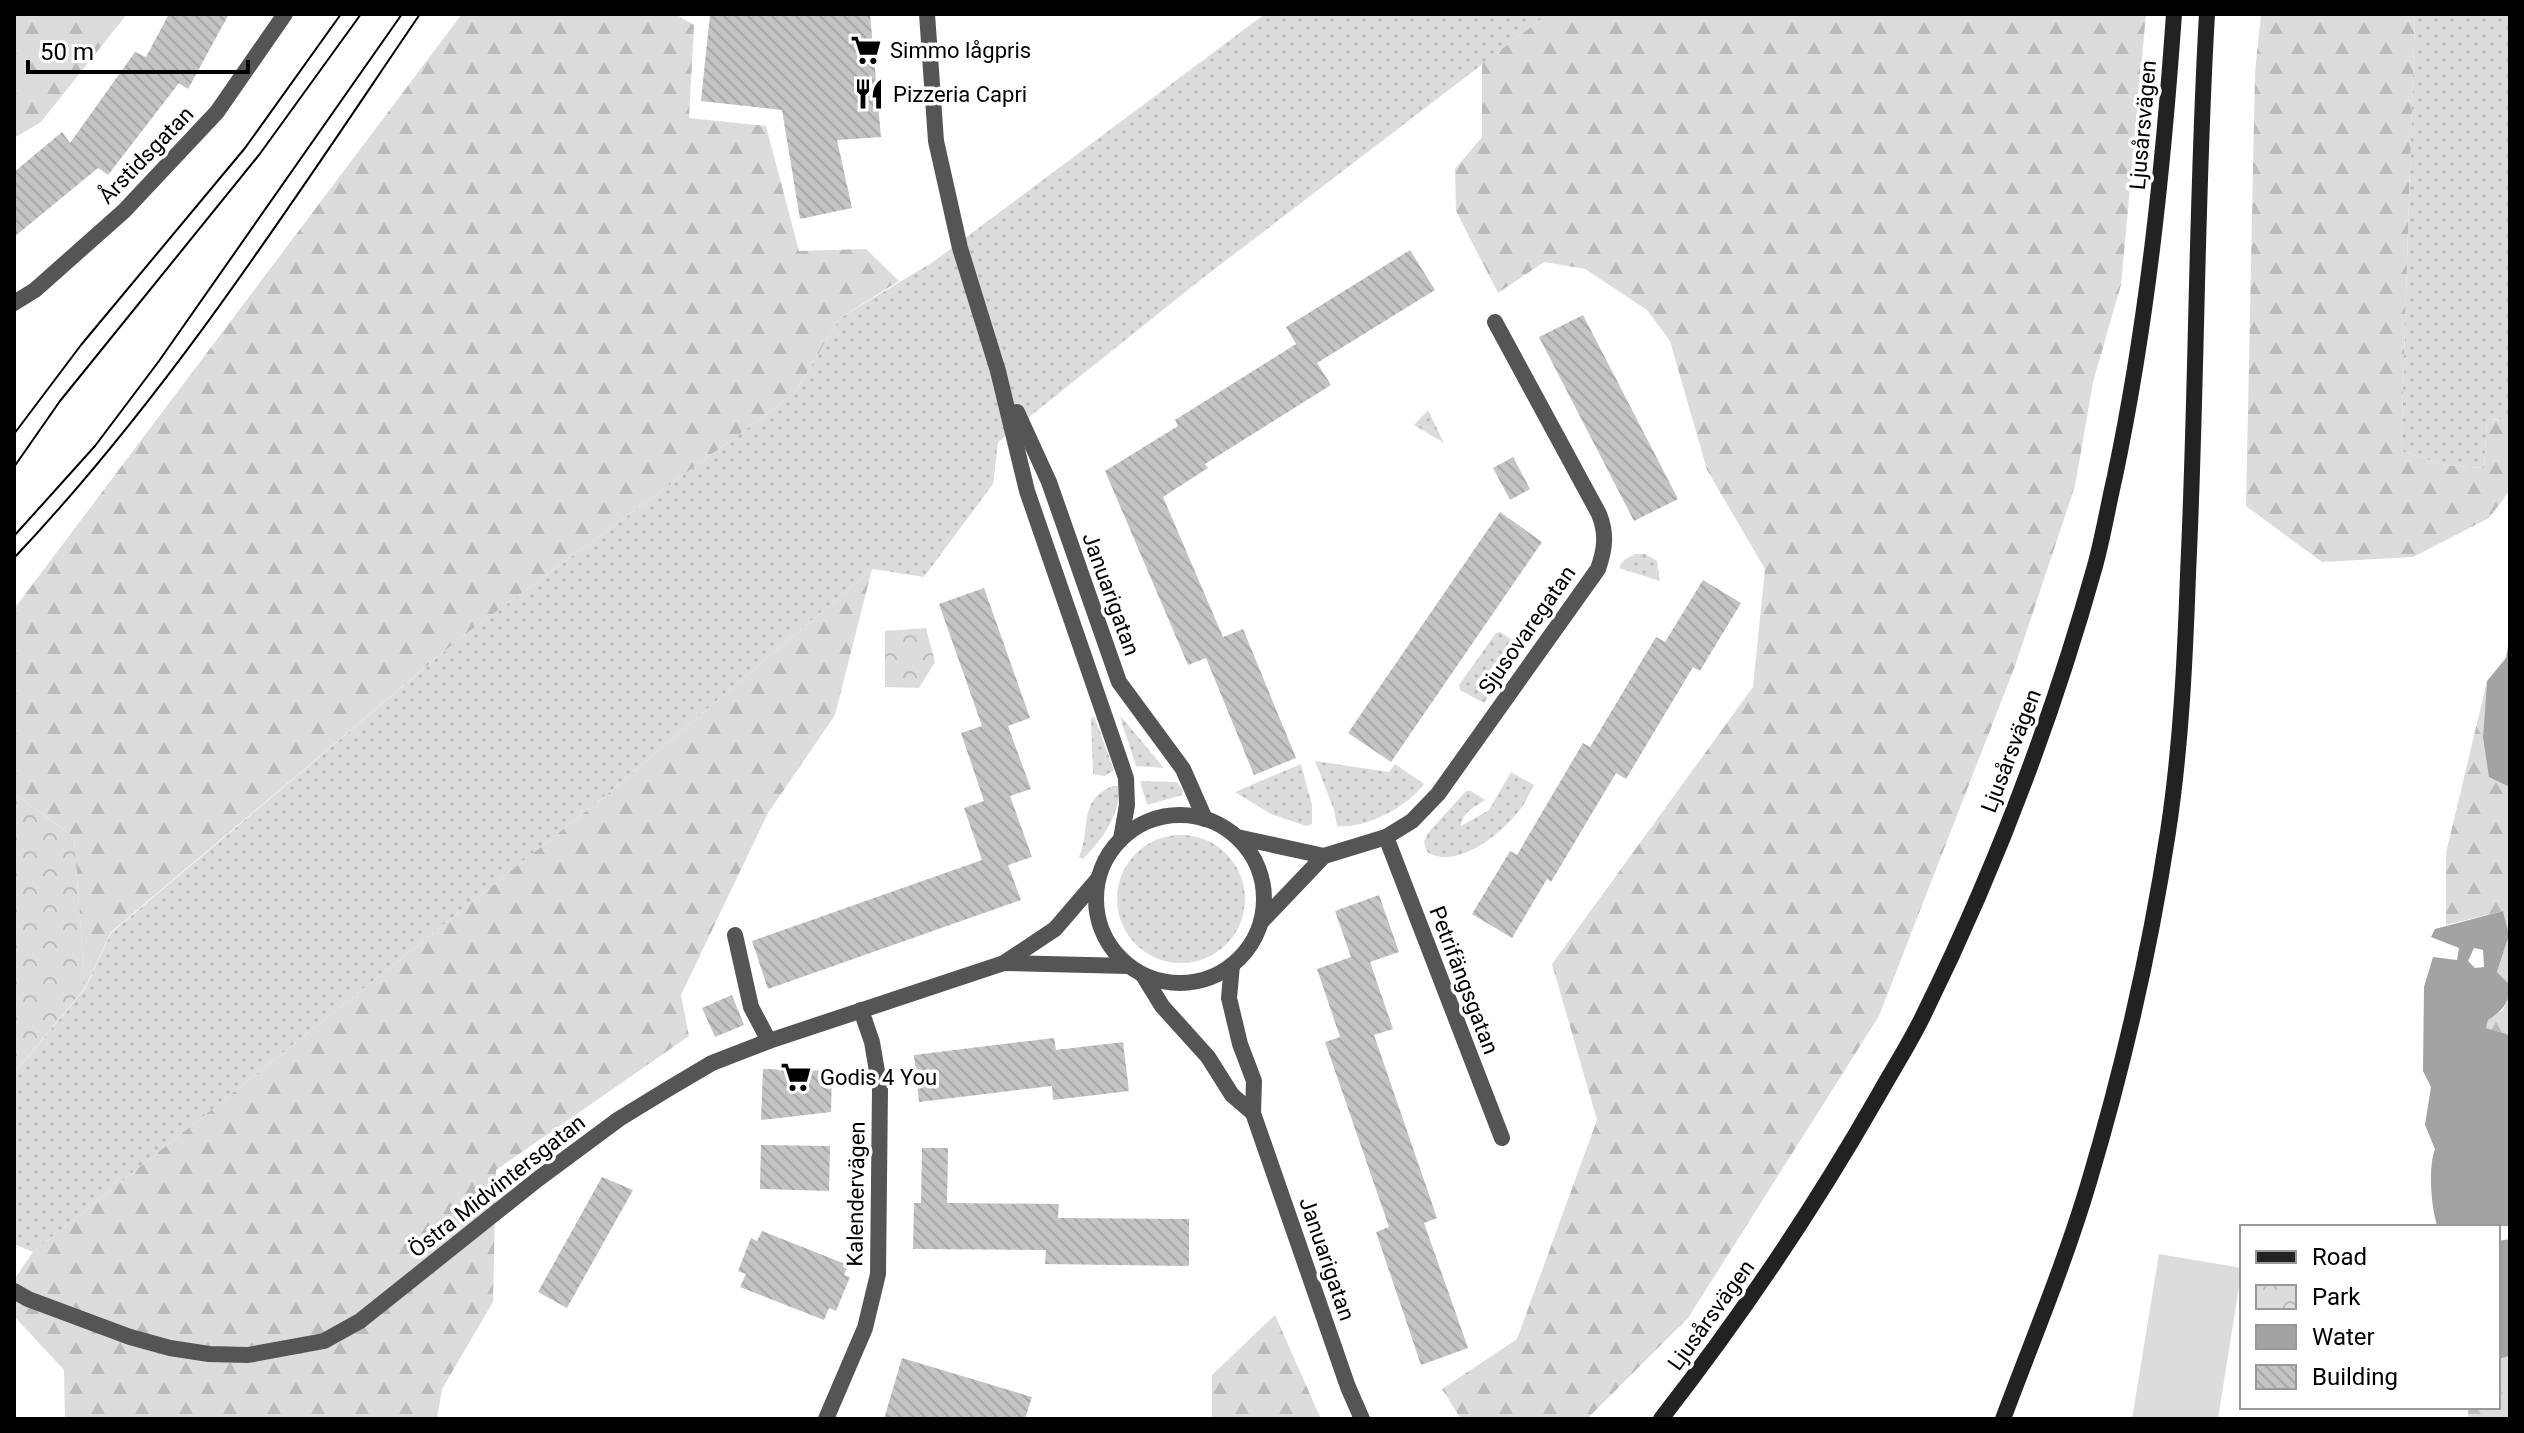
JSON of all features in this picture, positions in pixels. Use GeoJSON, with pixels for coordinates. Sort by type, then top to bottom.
{"type":"FeatureCollection","features":[{"type":"Feature","properties":{"kind":"main road","name":"Ljusårsvägen"},"geometry":{"type":"LineString","coordinates":[[1661,1419],[1725,1335],[1820,1196],[1922,1018],[1979,896],[2053,705],[2096,563],[2132,395],[2148,294],[2164,150],[2174,14]]}},
{"type":"Feature","properties":{"kind":"main road"},"geometry":{"type":"LineString","coordinates":[[2003,1419],[2068,1244],[2100,1141],[2146,952],[2169,830],[2187,613],[2198,323],[2199,148],[2207,14]]}},
{"type":"Feature","properties":{"kind":"street","name":"Årstidsgatan"},"geometry":{"type":"LineString","coordinates":[[14,303],[35,290],[124,211],[207,123],[256,59],[285,14]]}},
{"type":"Feature","properties":{"kind":"street","name":"Januarigatan"},"geometry":{"type":"LineString","coordinates":[[927,14],[936,141],[960,248],[998,371],[1027,491],[1126,778],[1127,805],[1121,839]]}},
{"type":"Feature","properties":{"kind":"street","name":"Sjusovaregatan"},"geometry":{"type":"LineString","coordinates":[[1261,922],[1324,856],[1386,837],[1412,821],[1438,794],[1598,569],[1604,553],[1605,530],[1599,514],[1495,322]]}},
{"type":"Feature","properties":{"kind":"street","name":"Januarigatan"},"geometry":{"type":"LineString","coordinates":[[998,371],[1049,482],[1119,682],[1183,769],[1205,819]]}},
{"type":"Feature","properties":{"kind":"street"},"geometry":{"type":"LineString","coordinates":[[1183,815],[1205,819],[1237,837],[1252,855],[1261,876],[1265,899],[1253,942],[1219,974],[1189,983],[1158,981],[1128,966],[1112,948],[1100,927],[1096,903],[1098,879],[1107,857],[1121,839],[1161,817],[1183,815]]}},
{"type":"Feature","properties":{"kind":"street","name":"Sjusovaregatan"},"geometry":{"type":"LineString","coordinates":[[1237,837],[1324,856]]}},
{"type":"Feature","properties":{"kind":"street","name":"Petrifängsgatan"},"geometry":{"type":"LineString","coordinates":[[1386,837],[1502,1138]]}},
{"type":"Feature","properties":{"kind":"street","name":"Östra Midvintersgatan"},"geometry":{"type":"LineString","coordinates":[[14,1291],[130,1337],[170,1348],[209,1354],[248,1355],[324,1341],[360,1321],[538,1179],[619,1119],[712,1063],[1004,963],[1055,929],[1098,879]]}},
{"type":"Feature","properties":{"kind":"street"},"geometry":{"type":"LineString","coordinates":[[735,935],[751,1007],[769,1041]]}},
{"type":"Feature","properties":{"kind":"street","name":"Östra Midvintersgatan"},"geometry":{"type":"LineString","coordinates":[[1004,963],[1128,966]]}},
{"type":"Feature","properties":{"kind":"street","name":"Januarigatan"},"geometry":{"type":"LineString","coordinates":[[1232,965],[1229,998],[1240,1044],[1254,1081],[1253,1113],[1348,1387],[1362,1419]]}},
{"type":"Feature","properties":{"kind":"street","name":"Januarigatan"},"geometry":{"type":"LineString","coordinates":[[1143,975],[1162,1006],[1208,1057],[1232,1095],[1253,1113]]}},
{"type":"Feature","properties":{"kind":"street","name":"Kalendervägen"},"geometry":{"type":"LineString","coordinates":[[826,1419],[865,1328],[878,1274],[880,1089],[872,1042],[861,1010]]}},
{"type":"Feature","properties":{"kind":"green space"},"geometry":{"type":"Polygon","coordinates":[[[14,14],[127,14],[41,122],[14,138],[14,14]]]}},
{"type":"Feature","properties":{"kind":"green space"},"geometry":{"type":"Polygon","coordinates":[[[462,14],[675,14],[694,25],[689,118],[766,126],[799,251],[866,249],[899,281],[840,318],[794,394],[460,638],[111,932],[85,988],[74,837],[14,794],[14,609],[462,14]]]}},
{"type":"Feature","properties":{"kind":"green space"},"geometry":{"type":"Polygon","coordinates":[[[1265,14],[1548,14],[1199,281],[998,442],[993,484],[924,577],[872,569],[605,796],[33,1252],[14,1244],[14,1073],[85,989],[111,933],[460,638],[794,394],[840,318],[933,262],[1265,14]]]}},
{"type":"Feature","properties":{"kind":"green space"},"geometry":{"type":"Polygon","coordinates":[[[1548,14],[2146,14],[2121,285],[2093,382],[2075,486],[2015,666],[1879,1016],[1688,1318],[1587,1419],[1461,1419],[1442,1389],[1517,1339],[1597,1120],[1552,964],[1753,687],[1765,569],[1707,470],[1670,341],[1647,310],[1585,269],[1544,262],[1498,293],[1456,211],[1455,169],[1482,137],[1482,64],[1548,14]]]}},
{"type":"Feature","properties":{"kind":"green space"},"geometry":{"type":"Polygon","coordinates":[[[2261,14],[2415,14],[2401,451],[2445,465],[2484,468],[2487,420],[2510,419],[2510,490],[2489,518],[2413,557],[2322,562],[2246,506],[2255,72],[2261,14]]]}},
{"type":"Feature","properties":{"kind":"green space"},"geometry":{"type":"Polygon","coordinates":[[[2415,14],[2510,14],[2510,419],[2487,420],[2484,468],[2445,465],[2401,451],[2415,14]]]}},
{"type":"Feature","properties":{"kind":"green space"},"geometry":{"type":"Polygon","coordinates":[[[1428,410],[1444,443],[1414,425],[1428,410]]]}},
{"type":"Feature","properties":{"kind":"green space"},"geometry":{"type":"Polygon","coordinates":[[[1635,554],[1645,554],[1657,561],[1660,581],[1619,568],[1624,560],[1635,554]]]}},
{"type":"Feature","properties":{"kind":"green space"},"geometry":{"type":"Polygon","coordinates":[[[872,569],[835,715],[768,813],[681,995],[689,1036],[496,1170],[493,1302],[442,1389],[437,1419],[65,1419],[64,1370],[14,1316],[14,1280],[33,1252],[605,796],[872,569]]]}},
{"type":"Feature","properties":{"kind":"green space"},"geometry":{"type":"Polygon","coordinates":[[[926,628],[935,662],[919,688],[885,687],[885,631],[926,628]]]}},
{"type":"Feature","properties":{"kind":"green space"},"geometry":{"type":"Polygon","coordinates":[[[1500,632],[1521,646],[1484,703],[1460,690],[1459,685],[1496,633],[1500,632]]]}},
{"type":"Feature","properties":{"kind":"green space"},"geometry":{"type":"Polygon","coordinates":[[[2487,681],[2483,737],[2510,787],[2510,985],[2497,972],[2509,935],[2503,911],[2446,925],[2446,853],[2487,681]]]}},
{"type":"Feature","properties":{"kind":"green space"},"geometry":{"type":"Polygon","coordinates":[[[1094,716],[1114,770],[1105,776],[1093,774],[1091,719],[1094,716]]]}},
{"type":"Feature","properties":{"kind":"green space"},"geometry":{"type":"Polygon","coordinates":[[[1120,717],[1123,719],[1164,768],[1136,766],[1120,717]]]}},
{"type":"Feature","properties":{"kind":"green space"},"geometry":{"type":"Polygon","coordinates":[[[1315,761],[1389,772],[1395,764],[1424,784],[1407,801],[1385,815],[1360,824],[1337,826],[1315,761]]]}},
{"type":"Feature","properties":{"kind":"green space"},"geometry":{"type":"Polygon","coordinates":[[[1301,764],[1312,805],[1312,824],[1306,826],[1271,814],[1235,792],[1301,764]]]}},
{"type":"Feature","properties":{"kind":"green space"},"geometry":{"type":"Polygon","coordinates":[[[1511,772],[1534,785],[1510,821],[1489,840],[1464,853],[1451,857],[1427,852],[1424,842],[1428,833],[1466,791],[1485,800],[1466,813],[1461,826],[1489,810],[1511,772]]]}},
{"type":"Feature","properties":{"kind":"green space"},"geometry":{"type":"Polygon","coordinates":[[[1140,781],[1177,782],[1182,795],[1147,805],[1140,781]]]}},
{"type":"Feature","properties":{"kind":"green space"},"geometry":{"type":"Polygon","coordinates":[[[1118,786],[1114,816],[1083,859],[1079,857],[1090,807],[1101,793],[1118,786]]]}},
{"type":"Feature","properties":{"kind":"green space"},"geometry":{"type":"Polygon","coordinates":[[[14,794],[74,837],[85,988],[14,1073],[14,794]]]}},
{"type":"Feature","properties":{"kind":"green space"},"geometry":{"type":"Polygon","coordinates":[[[1181,835],[1206,840],[1226,854],[1240,874],[1245,899],[1240,924],[1226,944],[1206,958],[1181,963],[1156,958],[1136,944],[1122,924],[1117,899],[1122,874],[1136,854],[1156,840],[1181,835]]]}},
{"type":"Feature","properties":{"kind":"green space"},"geometry":{"type":"Polygon","coordinates":[[[2510,995],[2510,1035],[2486,1028],[2488,1020],[2503,1010],[2510,995]]]}},
{"type":"Feature","properties":{"kind":"green space"},"geometry":{"type":"Polygon","coordinates":[[[2159,1254],[2240,1268],[2218,1419],[2132,1419],[2159,1254]]]}},
{"type":"Feature","properties":{"kind":"green space"},"geometry":{"type":"Polygon","coordinates":[[[1275,1315],[1321,1419],[1212,1419],[1212,1375],[1275,1315]]]}},
{"type":"Feature","properties":{"kind":"green space"},"geometry":{"type":"Polygon","coordinates":[[[2510,1356],[2510,1419],[2469,1419],[2467,1409],[2500,1409],[2500,1358],[2510,1356]]]}},
{"type":"Feature","properties":{"kind":"water"},"geometry":{"type":"Polygon","coordinates":[[[2510,633],[2510,787],[2489,777],[2483,737],[2487,681],[2506,658],[2510,633]]]}},
{"type":"Feature","properties":{"kind":"water"},"geometry":{"type":"Polygon","coordinates":[[[2503,911],[2509,935],[2497,972],[2510,985],[2510,991],[2504,1006],[2488,1020],[2486,1028],[2510,1035],[2510,1226],[2437,1225],[2431,1176],[2435,1149],[2425,1125],[2431,1087],[2423,1071],[2424,987],[2433,957],[2457,960],[2459,948],[2431,937],[2435,929],[2503,911]],[[2474,948],[2468,961],[2475,968],[2484,967],[2483,950],[2474,948]]]}},
{"type":"Feature","properties":{"kind":"water"},"geometry":{"type":"Polygon","coordinates":[[[2510,1239],[2510,1356],[2500,1358],[2500,1241],[2510,1239]]]}},
{"type":"Feature","properties":{"kind":"building"},"geometry":{"type":"Polygon","coordinates":[[[169,14],[229,14],[188,89],[179,83],[108,175],[98,168],[14,237],[14,172],[62,132],[70,143],[135,52],[146,57],[169,14]]]}},
{"type":"Feature","properties":{"kind":"building"},"geometry":{"type":"Polygon","coordinates":[[[710,14],[870,14],[881,137],[837,140],[852,208],[800,219],[782,110],[701,101],[710,14]]]}},
{"type":"Feature","properties":{"kind":"building"},"geometry":{"type":"Polygon","coordinates":[[[1410,250],[1435,290],[1317,363],[1331,385],[1205,464],[1208,468],[1163,497],[1223,637],[1243,629],[1296,758],[1254,775],[1206,658],[1188,665],[1105,471],[1178,426],[1175,420],[1296,344],[1286,327],[1410,250]]]}},
{"type":"Feature","properties":{"kind":"building"},"geometry":{"type":"Polygon","coordinates":[[[1583,315],[1678,499],[1634,521],[1539,337],[1583,315]]]}},
{"type":"Feature","properties":{"kind":"building"},"geometry":{"type":"Polygon","coordinates":[[[1513,457],[1530,489],[1510,500],[1493,468],[1513,457]]]}},
{"type":"Feature","properties":{"kind":"building"},"geometry":{"type":"Polygon","coordinates":[[[1500,512],[1542,542],[1391,762],[1348,733],[1500,512]]]}},
{"type":"Feature","properties":{"kind":"building"},"geometry":{"type":"Polygon","coordinates":[[[1703,580],[1741,603],[1700,671],[1693,667],[1626,779],[1616,773],[1551,882],[1547,879],[1512,938],[1472,914],[1510,851],[1517,855],[1583,743],[1590,747],[1656,637],[1665,642],[1703,580]]]}},
{"type":"Feature","properties":{"kind":"building"},"geometry":{"type":"Polygon","coordinates":[[[984,588],[1030,718],[1008,726],[1031,789],[1010,796],[1032,857],[1008,865],[1021,900],[768,989],[752,941],[982,860],[964,808],[984,801],[961,733],[982,726],[939,604],[984,588]]]}},
{"type":"Feature","properties":{"kind":"building"},"geometry":{"type":"Polygon","coordinates":[[[1379,895],[1399,952],[1370,962],[1393,1029],[1374,1035],[1437,1218],[1424,1223],[1468,1348],[1421,1365],[1376,1232],[1389,1227],[1325,1042],[1340,1037],[1317,969],[1351,957],[1335,911],[1379,895]]]}},
{"type":"Feature","properties":{"kind":"building"},"geometry":{"type":"Polygon","coordinates":[[[732,995],[744,1025],[715,1037],[702,1008],[732,995]]]}},
{"type":"Feature","properties":{"kind":"building"},"geometry":{"type":"Polygon","coordinates":[[[1054,1038],[1056,1050],[1123,1042],[1129,1091],[1053,1100],[1052,1086],[919,1102],[914,1055],[1054,1038]]]}},
{"type":"Feature","properties":{"kind":"building"},"geometry":{"type":"Polygon","coordinates":[[[763,1069],[832,1071],[831,1112],[761,1120],[763,1069]]]}},
{"type":"Feature","properties":{"kind":"building"},"geometry":{"type":"Polygon","coordinates":[[[761,1145],[830,1146],[829,1191],[760,1189],[761,1145]]]}},
{"type":"Feature","properties":{"kind":"building"},"geometry":{"type":"Polygon","coordinates":[[[922,1148],[948,1148],[947,1203],[1059,1204],[1058,1218],[1189,1219],[1189,1266],[1045,1264],[1046,1250],[913,1249],[914,1203],[921,1203],[922,1148]]]}},
{"type":"Feature","properties":{"kind":"building"},"geometry":{"type":"Polygon","coordinates":[[[602,1177],[633,1190],[567,1308],[538,1292],[602,1177]]]}},
{"type":"Feature","properties":{"kind":"building"},"geometry":{"type":"Polygon","coordinates":[[[762,1231],[848,1265],[844,1275],[850,1277],[836,1311],[829,1308],[824,1320],[740,1287],[746,1274],[738,1271],[751,1238],[757,1241],[762,1231]]]}},
{"type":"Feature","properties":{"kind":"building"},"geometry":{"type":"Polygon","coordinates":[[[902,1358],[1032,1397],[1025,1419],[884,1419],[902,1358]]]}},
{"type":"Feature","properties":{"kind":"tram line"},"geometry":{"type":"LineString","coordinates":[[14,434],[81,345],[245,148],[341,14]]}},
{"type":"Feature","properties":{"kind":"tram line"},"geometry":{"type":"LineString","coordinates":[[14,467],[60,401],[259,155],[361,14]]}},
{"type":"Feature","properties":{"kind":"tram line"},"geometry":{"type":"LineString","coordinates":[[14,536],[95,446],[159,361],[402,14]]}},
{"type":"Feature","properties":{"kind":"tram line"},"geometry":{"type":"LineString","coordinates":[[14,558],[125,430],[228,295],[420,14]]}},
{"type":"Feature","properties":{"kind":"place","name":"Simmo lågpris"},"geometry":{"type":"Point","coordinates":[866,50]}},
{"type":"Feature","properties":{"kind":"place","name":"Pizzeria Capri"},"geometry":{"type":"Point","coordinates":[869,94]}},
{"type":"Feature","properties":{"kind":"place","name":"Godis 4 You"},"geometry":{"type":"Point","coordinates":[796,1077]}}]}
